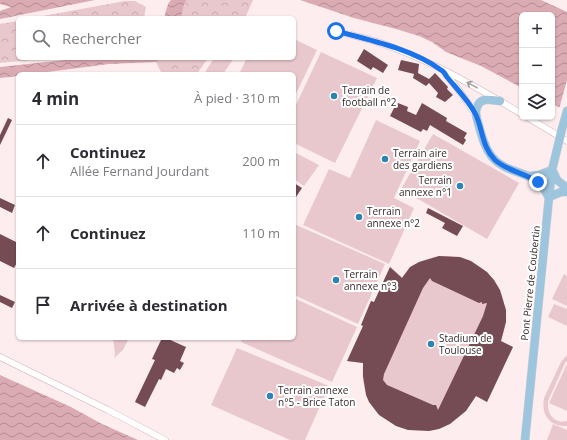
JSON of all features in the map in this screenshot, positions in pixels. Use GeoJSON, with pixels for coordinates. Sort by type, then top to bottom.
{"type":"FeatureCollection","features":[{"type":"Feature","properties":{"kind":"main road"},"geometry":{"type":"LineString","coordinates":[[500,101],[491,99],[480,101],[476,109],[476,115],[483,141],[492,156],[504,166],[530,176],[542,185],[549,197],[561,192],[567,192]]}},
{"type":"Feature","properties":{"kind":"main road","name":"Pont Pierre de Coubertin"},"geometry":{"type":"LineString","coordinates":[[525,440],[552,170],[567,111]]}},
{"type":"Feature","properties":{"kind":"main road"},"geometry":{"type":"LineString","coordinates":[[530,176],[539,175],[552,170],[557,180],[567,188]]}},
{"type":"Feature","properties":{"kind":"street"},"geometry":{"type":"LineString","coordinates":[[336,31],[388,45],[418,57],[457,76],[519,112]]}},
{"type":"Feature","properties":{"kind":"street"},"geometry":{"type":"LineString","coordinates":[[443,70],[476,115]]}},
{"type":"Feature","properties":{"kind":"street"},"geometry":{"type":"LineString","coordinates":[[531,120],[567,141]]}},
{"type":"Feature","properties":{"kind":"street"},"geometry":{"type":"LineString","coordinates":[[0,357],[165,440]]}},
{"type":"Feature","properties":{"kind":"green space"},"geometry":{"type":"Polygon","coordinates":[[[187,0],[253,0],[246,16],[181,16],[187,0]]]}},
{"type":"Feature","properties":{"kind":"green space"},"geometry":{"type":"Polygon","coordinates":[[[125,1],[135,1],[146,7],[144,16],[43,16],[125,1]]]}},
{"type":"Feature","properties":{"kind":"green space"},"geometry":{"type":"Polygon","coordinates":[[[16,21],[16,60],[31,60],[0,63],[0,24],[16,21]]]}},
{"type":"Feature","properties":{"kind":"green space"},"geometry":{"type":"Polygon","coordinates":[[[296,40],[317,50],[296,94],[296,72],[240,72],[246,60],[296,60],[296,40]]]}},
{"type":"Feature","properties":{"kind":"green space","name":"Terrain de football n°2"},"geometry":{"type":"Polygon","coordinates":[[[321,52],[377,78],[335,163],[296,144],[296,105],[321,52]]]}},
{"type":"Feature","properties":{"kind":"green space"},"geometry":{"type":"Polygon","coordinates":[[[155,60],[207,60],[198,72],[161,72],[155,60]]]}},
{"type":"Feature","properties":{"kind":"green space"},"geometry":{"type":"Polygon","coordinates":[[[213,60],[233,60],[224,72],[205,72],[213,60]]]}},
{"type":"Feature","properties":{"kind":"green space","name":"Terrain annexe n°2"},"geometry":{"type":"Polygon","coordinates":[[[376,120],[420,141],[394,198],[414,208],[389,264],[303,225],[329,169],[350,178],[376,120]]]}},
{"type":"Feature","properties":{"kind":"green space","name":"Terrain annexe n°1"},"geometry":{"type":"Polygon","coordinates":[[[433,134],[519,183],[487,239],[401,189],[433,134]]]}},
{"type":"Feature","properties":{"kind":"green space"},"geometry":{"type":"Polygon","coordinates":[[[296,153],[319,165],[304,186],[296,180],[296,153]]]}},
{"type":"Feature","properties":{"kind":"green space","name":"Terrain annexe n°3"},"geometry":{"type":"Polygon","coordinates":[[[296,225],[385,264],[358,324],[296,296],[296,225]]]}},
{"type":"Feature","properties":{"kind":"green space","name":"Stadium de Toulouse"},"geometry":{"type":"Polygon","coordinates":[[[439,256],[456,257],[472,262],[484,270],[494,281],[501,294],[505,308],[505,324],[501,341],[513,347],[487,402],[476,396],[461,410],[443,419],[424,424],[404,423],[387,416],[373,404],[364,387],[363,363],[347,361],[363,326],[361,325],[371,301],[374,302],[390,267],[402,277],[418,263],[439,256]]]}},
{"type":"Feature","properties":{"kind":"green space"},"geometry":{"type":"Polygon","coordinates":[[[564,274],[567,276],[567,306],[552,299],[564,274]]]}},
{"type":"Feature","properties":{"kind":"green space"},"geometry":{"type":"Polygon","coordinates":[[[296,299],[357,327],[332,382],[241,342],[242,340],[296,340],[296,299]]]}},
{"type":"Feature","properties":{"kind":"green space"},"geometry":{"type":"Polygon","coordinates":[[[554,304],[567,309],[567,326],[548,317],[554,304]]]}},
{"type":"Feature","properties":{"kind":"green space"},"geometry":{"type":"Polygon","coordinates":[[[113,340],[128,340],[123,350],[114,358],[115,353],[113,340]]]}},
{"type":"Feature","properties":{"kind":"green space","name":"Terrain annexe n°5 - Brice Taton"},"geometry":{"type":"Polygon","coordinates":[[[237,348],[329,386],[305,440],[290,440],[211,405],[237,348]]]}},
{"type":"Feature","properties":{"kind":"green space"},"geometry":{"type":"Polygon","coordinates":[[[567,355],[567,361],[548,401],[549,410],[552,417],[558,421],[567,421],[567,426],[561,426],[551,422],[545,414],[543,404],[544,398],[561,362],[567,355]]]}},
{"type":"Feature","properties":{"kind":"green space"},"geometry":{"type":"Polygon","coordinates":[[[567,364],[567,411],[549,403],[567,364]]]}},
{"type":"Feature","properties":{"kind":"green space"},"geometry":{"type":"Polygon","coordinates":[[[553,424],[567,430],[567,440],[547,440],[553,424]]]}},
{"type":"Feature","properties":{"kind":"water"},"geometry":{"type":"Polygon","coordinates":[[[0,0],[95,0],[0,19],[0,11],[11,7],[0,4],[0,0]]]}},
{"type":"Feature","properties":{"kind":"water"},"geometry":{"type":"Polygon","coordinates":[[[171,0],[187,0],[181,16],[165,16],[168,4],[171,0]]]}},
{"type":"Feature","properties":{"kind":"water"},"geometry":{"type":"Polygon","coordinates":[[[300,0],[541,0],[567,12],[567,111],[555,105],[555,12],[519,12],[519,86],[481,66],[446,52],[432,42],[419,36],[354,18],[300,0]]]}},
{"type":"Feature","properties":{"kind":"water"},"geometry":{"type":"Polygon","coordinates":[[[65,60],[158,60],[156,62],[109,64],[47,72],[16,72],[16,76],[0,78],[0,67],[65,60]]]}},
{"type":"Feature","properties":{"kind":"water"},"geometry":{"type":"Polygon","coordinates":[[[0,375],[71,407],[102,424],[138,440],[0,440],[0,375]]]}},
{"type":"Feature","properties":{"kind":"pier"},"geometry":{"type":"Polygon","coordinates":[[[567,80],[567,113],[559,109],[567,80]]]}},
{"type":"Feature","properties":{"kind":"building"},"geometry":{"type":"Polygon","coordinates":[[[364,49],[388,65],[383,73],[373,67],[371,70],[357,61],[364,49]]]}},
{"type":"Feature","properties":{"kind":"building"},"geometry":{"type":"Polygon","coordinates":[[[401,60],[419,64],[418,73],[429,79],[435,73],[453,95],[445,102],[436,97],[438,93],[429,83],[426,86],[413,78],[414,74],[398,70],[401,60]]]}},
{"type":"Feature","properties":{"kind":"building"},"geometry":{"type":"Polygon","coordinates":[[[398,103],[408,107],[407,111],[416,115],[422,103],[447,118],[446,121],[467,133],[464,138],[466,140],[463,145],[430,125],[427,131],[423,129],[421,132],[390,116],[398,103]]]}},
{"type":"Feature","properties":{"kind":"building"},"geometry":{"type":"Polygon","coordinates":[[[8,118],[12,120],[0,145],[0,135],[8,118]]]}},
{"type":"Feature","properties":{"kind":"building"},"geometry":{"type":"Polygon","coordinates":[[[296,184],[302,188],[296,197],[296,184]]]}},
{"type":"Feature","properties":{"kind":"building"},"geometry":{"type":"Polygon","coordinates":[[[0,198],[15,205],[12,213],[0,207],[0,198]]]}},
{"type":"Feature","properties":{"kind":"building"},"geometry":{"type":"Polygon","coordinates":[[[428,208],[463,226],[457,236],[442,228],[445,223],[426,213],[428,208]]]}},
{"type":"Feature","properties":{"kind":"building"},"geometry":{"type":"Polygon","coordinates":[[[0,234],[16,242],[16,264],[14,268],[0,261],[0,234]]]}},
{"type":"Feature","properties":{"kind":"building","name":"Stadium de Toulouse"},"geometry":{"type":"Polygon","coordinates":[[[439,256],[460,257],[471,261],[487,272],[500,290],[506,310],[506,322],[501,341],[513,347],[487,402],[476,396],[466,411],[450,424],[439,429],[429,431],[408,430],[396,426],[379,415],[369,402],[366,395],[363,376],[363,363],[347,361],[363,326],[361,325],[371,301],[374,302],[390,267],[402,278],[410,267],[419,262],[439,256]],[[430,278],[423,288],[384,374],[383,380],[387,385],[436,405],[438,410],[483,316],[487,303],[479,303],[432,281],[430,278]]]}},
{"type":"Feature","properties":{"kind":"building"},"geometry":{"type":"Polygon","coordinates":[[[0,295],[15,302],[12,308],[0,302],[0,295]]]}},
{"type":"Feature","properties":{"kind":"building"},"geometry":{"type":"Polygon","coordinates":[[[161,340],[170,340],[186,347],[180,361],[184,363],[180,370],[177,368],[174,373],[166,369],[161,380],[159,379],[145,407],[135,402],[155,360],[152,359],[161,340]]]}},
{"type":"Feature","properties":{"kind":"place","name":"Terrain de football n°2"},"geometry":{"type":"Point","coordinates":[334,96]}},
{"type":"Feature","properties":{"kind":"place","name":"Terrain aire des gardiens"},"geometry":{"type":"Point","coordinates":[385,159]}},
{"type":"Feature","properties":{"kind":"place","name":"Terrain annexe n°1"},"geometry":{"type":"Point","coordinates":[460,186]}},
{"type":"Feature","properties":{"kind":"place","name":"Terrain annexe n°2"},"geometry":{"type":"Point","coordinates":[359,217]}},
{"type":"Feature","properties":{"kind":"place","name":"Terrain annexe n°3"},"geometry":{"type":"Point","coordinates":[336,280]}},
{"type":"Feature","properties":{"kind":"place","name":"Stadium de Toulouse"},"geometry":{"type":"Point","coordinates":[431,344]}},
{"type":"Feature","properties":{"kind":"place","name":"Terrain annexe n°5 - Brice Taton"},"geometry":{"type":"Point","coordinates":[270,396]}},
{"type":"Feature","properties":{"kind":"route"},"geometry":{"type":"LineString","coordinates":[[336,31],[388,45],[418,57],[443,70],[476,115],[483,141],[497,162],[530,176],[538,182]]}}]}
